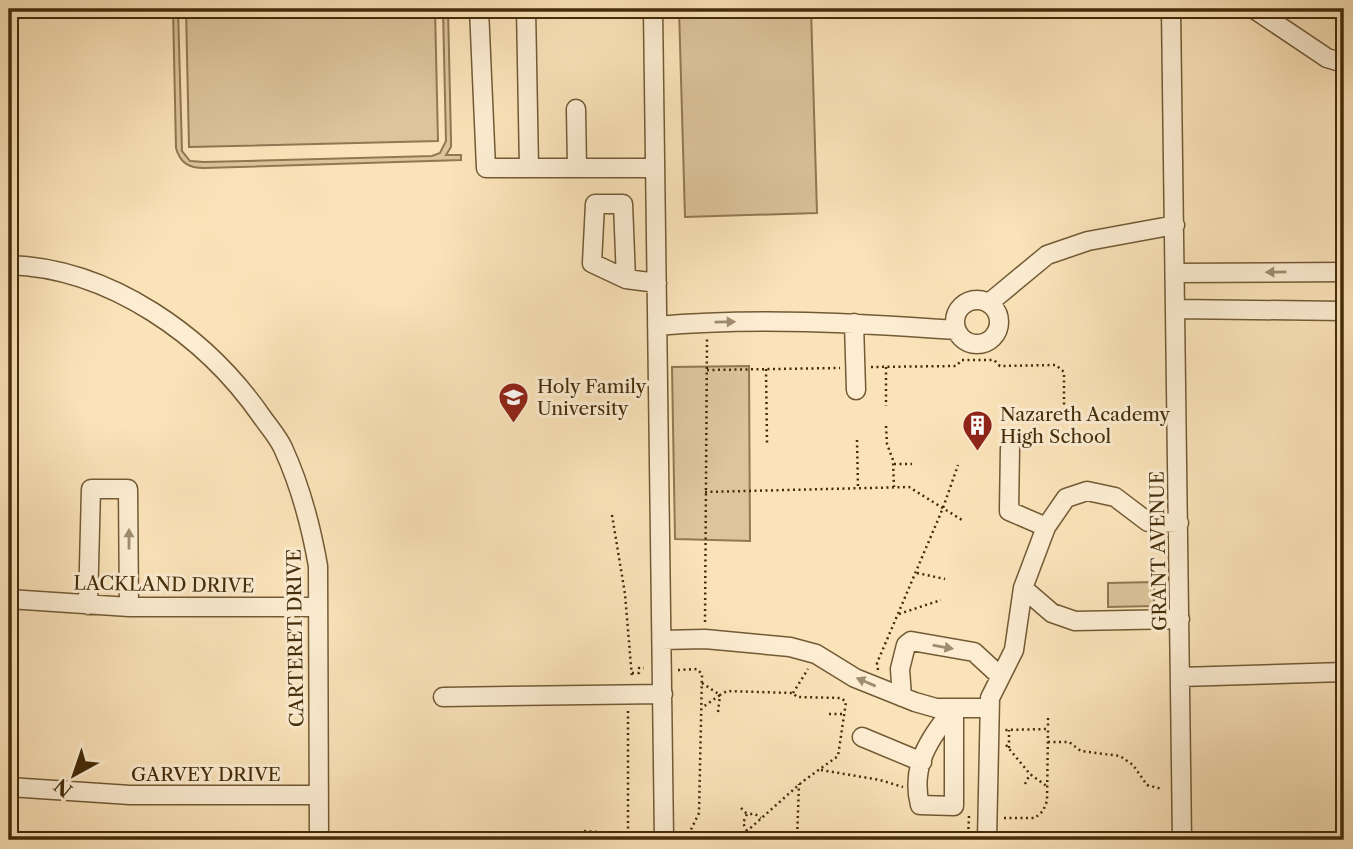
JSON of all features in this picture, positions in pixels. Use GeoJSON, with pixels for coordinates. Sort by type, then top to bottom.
{"type":"FeatureCollection","features":[{"type":"Feature","properties":{"kind":"street"},"geometry":{"type":"LineString","coordinates":[[479,9],[486,168],[655,168]]}},
{"type":"Feature","properties":{"kind":"street"},"geometry":{"type":"LineString","coordinates":[[526,9],[529,168]]}},
{"type":"Feature","properties":{"kind":"street"},"geometry":{"type":"LineString","coordinates":[[653,9],[664,840]]}},
{"type":"Feature","properties":{"kind":"street","name":"GRANT AVENUE"},"geometry":{"type":"LineString","coordinates":[[1171,9],[1182,840]]}},
{"type":"Feature","properties":{"kind":"street"},"geometry":{"type":"LineString","coordinates":[[1254,9],[1327,58],[1344,63]]}},
{"type":"Feature","properties":{"kind":"street"},"geometry":{"type":"LineString","coordinates":[[576,109],[577,167]]}},
{"type":"Feature","properties":{"kind":"street"},"geometry":{"type":"LineString","coordinates":[[989,303],[1047,255],[1088,241],[1175,225]]}},
{"type":"Feature","properties":{"kind":"street","name":"CARTERET DRIVE"},"geometry":{"type":"LineString","coordinates":[[9,265],[29,266],[85,280],[149,308],[203,349],[243,389],[283,446],[313,534],[318,566],[319,840]]}},
{"type":"Feature","properties":{"kind":"street"},"geometry":{"type":"LineString","coordinates":[[1175,273],[1344,272]]}},
{"type":"Feature","properties":{"kind":"street"},"geometry":{"type":"LineString","coordinates":[[626,279],[657,283]]}},
{"type":"Feature","properties":{"kind":"street"},"geometry":{"type":"LineString","coordinates":[[975,299],[989,303],[994,308],[999,328],[991,340],[978,345],[964,341],[956,330],[955,316],[962,304],[975,299]]}},
{"type":"Feature","properties":{"kind":"street"},"geometry":{"type":"LineString","coordinates":[[1176,309],[1344,311]]}},
{"type":"Feature","properties":{"kind":"street"},"geometry":{"type":"LineString","coordinates":[[657,326],[707,322],[850,323],[956,330]]}},
{"type":"Feature","properties":{"kind":"street"},"geometry":{"type":"LineString","coordinates":[[850,323],[864,368],[856,390]]}},
{"type":"Feature","properties":{"kind":"street"},"geometry":{"type":"LineString","coordinates":[[1010,448],[1009,511],[1046,527]]}},
{"type":"Feature","properties":{"kind":"street"},"geometry":{"type":"LineString","coordinates":[[88,605],[91,489],[128,489],[129,607]]}},
{"type":"Feature","properties":{"kind":"street"},"geometry":{"type":"LineString","coordinates":[[987,840],[989,708],[993,690],[1014,650],[1023,588],[1046,527],[1066,498],[1087,491],[1115,497],[1148,522],[1179,523]]}},
{"type":"Feature","properties":{"kind":"street"},"geometry":{"type":"LineString","coordinates":[[1023,588],[1052,613],[1075,621],[1180,619]]}},
{"type":"Feature","properties":{"kind":"street","name":"LACKLAND DRIVE"},"geometry":{"type":"LineString","coordinates":[[9,599],[129,607],[318,607]]}},
{"type":"Feature","properties":{"kind":"street"},"geometry":{"type":"LineString","coordinates":[[662,640],[705,639],[790,647],[816,654],[855,678],[936,708],[989,708]]}},
{"type":"Feature","properties":{"kind":"street"},"geometry":{"type":"LineString","coordinates":[[902,697],[900,669],[906,645],[911,641],[974,652],[1000,676]]}},
{"type":"Feature","properties":{"kind":"street"},"geometry":{"type":"LineString","coordinates":[[1181,677],[1344,672]]}},
{"type":"Feature","properties":{"kind":"street"},"geometry":{"type":"LineString","coordinates":[[443,697],[663,694]]}},
{"type":"Feature","properties":{"kind":"street"},"geometry":{"type":"LineString","coordinates":[[954,708],[954,806],[920,806],[916,781],[929,741],[954,708]]}},
{"type":"Feature","properties":{"kind":"street"},"geometry":{"type":"LineString","coordinates":[[862,737],[922,762]]}},
{"type":"Feature","properties":{"kind":"street","name":"GARVEY DRIVE"},"geometry":{"type":"LineString","coordinates":[[9,787],[130,795],[319,795]]}},
{"type":"Feature","properties":{"kind":"path"},"geometry":{"type":"LineString","coordinates":[[705,639],[707,322]]}},
{"type":"Feature","properties":{"kind":"path"},"geometry":{"type":"LineString","coordinates":[[707,370],[956,366],[962,360],[994,360],[1000,366],[1056,365],[1064,372],[1065,410]]}},
{"type":"Feature","properties":{"kind":"path"},"geometry":{"type":"LineString","coordinates":[[886,367],[886,406]]}},
{"type":"Feature","properties":{"kind":"path"},"geometry":{"type":"LineString","coordinates":[[766,369],[767,443]]}},
{"type":"Feature","properties":{"kind":"path"},"geometry":{"type":"LineString","coordinates":[[886,426],[887,444],[894,464],[894,487]]}},
{"type":"Feature","properties":{"kind":"path"},"geometry":{"type":"LineString","coordinates":[[857,440],[858,488]]}},
{"type":"Feature","properties":{"kind":"path"},"geometry":{"type":"LineString","coordinates":[[894,464],[912,464]]}},
{"type":"Feature","properties":{"kind":"path"},"geometry":{"type":"LineString","coordinates":[[877,663],[917,573],[958,466]]}},
{"type":"Feature","properties":{"kind":"path"},"geometry":{"type":"LineString","coordinates":[[705,492],[894,487],[915,489],[962,520]]}},
{"type":"Feature","properties":{"kind":"path"},"geometry":{"type":"LineString","coordinates":[[612,515],[625,594],[632,685]]}},
{"type":"Feature","properties":{"kind":"path"},"geometry":{"type":"LineString","coordinates":[[917,573],[945,579]]}},
{"type":"Feature","properties":{"kind":"path"},"geometry":{"type":"LineString","coordinates":[[899,614],[941,600]]}},
{"type":"Feature","properties":{"kind":"path"},"geometry":{"type":"LineString","coordinates":[[793,693],[816,654]]}},
{"type":"Feature","properties":{"kind":"path"},"geometry":{"type":"LineString","coordinates":[[632,673],[639,673],[639,668],[642,668]]}},
{"type":"Feature","properties":{"kind":"path"},"geometry":{"type":"LineString","coordinates":[[670,670],[700,670],[702,683],[699,813],[686,840]]}},
{"type":"Feature","properties":{"kind":"path"},"geometry":{"type":"LineString","coordinates":[[702,683],[720,695]]}},
{"type":"Feature","properties":{"kind":"path"},"geometry":{"type":"LineString","coordinates":[[701,709],[727,691],[793,693],[797,697],[842,699],[847,695]]}},
{"type":"Feature","properties":{"kind":"path"},"geometry":{"type":"LineString","coordinates":[[718,712],[720,695]]}},
{"type":"Feature","properties":{"kind":"path"},"geometry":{"type":"LineString","coordinates":[[737,840],[799,784],[839,755],[845,702],[842,699]]}},
{"type":"Feature","properties":{"kind":"path"},"geometry":{"type":"LineString","coordinates":[[628,703],[628,840]]}},
{"type":"Feature","properties":{"kind":"path"},"geometry":{"type":"LineString","coordinates":[[829,714],[844,714]]}},
{"type":"Feature","properties":{"kind":"path"},"geometry":{"type":"LineString","coordinates":[[1000,818],[1037,817],[1047,803],[1048,718]]}},
{"type":"Feature","properties":{"kind":"path"},"geometry":{"type":"LineString","coordinates":[[998,730],[1048,729]]}},
{"type":"Feature","properties":{"kind":"path"},"geometry":{"type":"LineString","coordinates":[[1009,730],[1009,748]]}},
{"type":"Feature","properties":{"kind":"path"},"geometry":{"type":"LineString","coordinates":[[1048,742],[1069,742],[1081,751],[1121,755],[1133,765],[1145,782],[1154,788],[1162,789]]}},
{"type":"Feature","properties":{"kind":"path"},"geometry":{"type":"LineString","coordinates":[[1002,743],[1030,774],[1048,786]]}},
{"type":"Feature","properties":{"kind":"path"},"geometry":{"type":"LineString","coordinates":[[820,769],[904,787]]}},
{"type":"Feature","properties":{"kind":"path"},"geometry":{"type":"LineString","coordinates":[[1025,785],[1030,774]]}},
{"type":"Feature","properties":{"kind":"path"},"geometry":{"type":"LineString","coordinates":[[797,840],[799,784]]}},
{"type":"Feature","properties":{"kind":"path"},"geometry":{"type":"LineString","coordinates":[[954,806],[969,809],[968,840]]}},
{"type":"Feature","properties":{"kind":"path"},"geometry":{"type":"LineString","coordinates":[[741,808],[747,814],[755,814],[761,818]]}},
{"type":"Feature","properties":{"kind":"path"},"geometry":{"type":"LineString","coordinates":[[747,814],[743,823],[747,831]]}},
{"type":"Feature","properties":{"kind":"path"},"geometry":{"type":"LineString","coordinates":[[584,831],[628,834]]}},
{"type":"Feature","properties":{"kind":"path"},"geometry":{"type":"LineString","coordinates":[[962,840],[969,832]]}},
{"type":"Feature","properties":{"kind":"shaded area"},"geometry":{"type":"Polygon","coordinates":[[[173,9],[178,9],[182,151],[190,161],[204,162],[432,156],[440,153],[446,141],[443,9],[448,9],[451,147],[446,155],[461,155],[461,160],[204,168],[190,166],[183,161],[176,148],[173,9]]]}},
{"type":"Feature","properties":{"kind":"shaded area"},"geometry":{"type":"Polygon","coordinates":[[[186,9],[435,9],[438,141],[189,147],[186,9]]]}},
{"type":"Feature","properties":{"kind":"shaded area"},"geometry":{"type":"Polygon","coordinates":[[[679,9],[811,9],[817,213],[685,217],[679,9]]]}},
{"type":"Feature","properties":{"kind":"shaded area"},"geometry":{"type":"Polygon","coordinates":[[[749,366],[750,541],[675,539],[672,367],[749,366]]]}},
{"type":"Feature","properties":{"kind":"shaded area"},"geometry":{"type":"Polygon","coordinates":[[[1154,582],[1154,606],[1108,607],[1108,583],[1154,582]]]}},
{"type":"Feature","properties":{"kind":"waterway"},"geometry":{"type":"LineString","coordinates":[[1104,9],[1113,13]]}},
{"type":"Feature","properties":{"kind":"place","name":"Holy Family University"},"geometry":{"type":"Point","coordinates":[514,424]}},
{"type":"Feature","properties":{"kind":"place","name":"Nazareth Academy High School"},"geometry":{"type":"Point","coordinates":[977,452]}}]}
